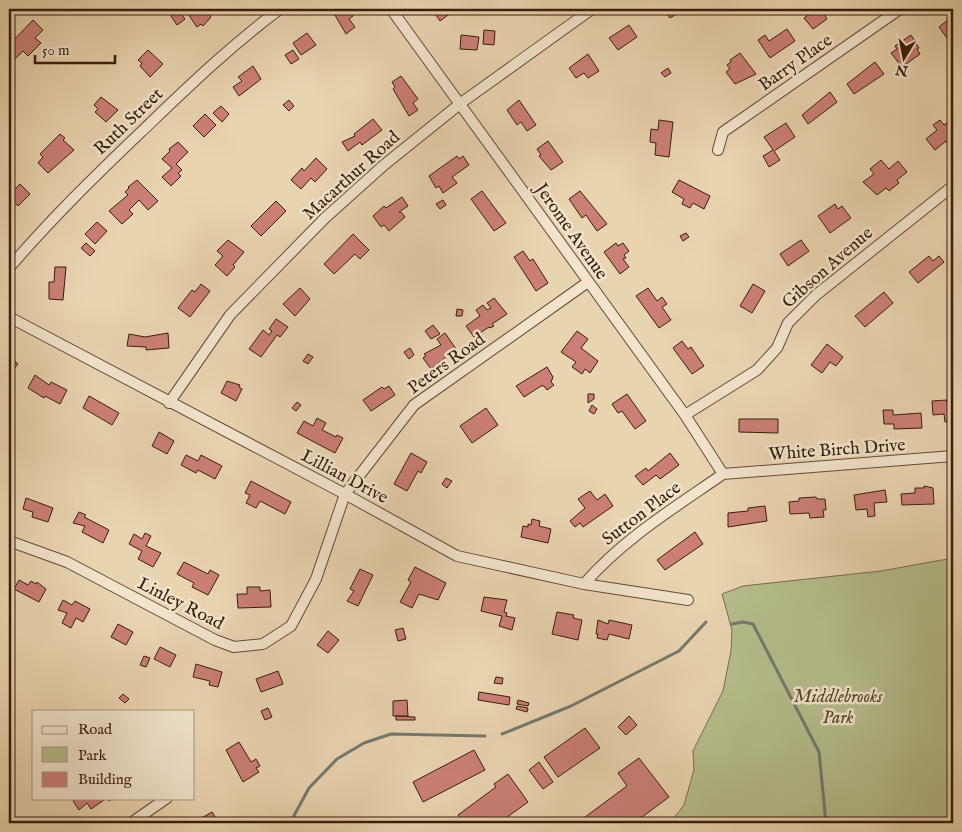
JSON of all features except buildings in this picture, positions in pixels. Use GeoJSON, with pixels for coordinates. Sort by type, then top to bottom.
{"type":"FeatureCollection","features":[{"type":"Feature","properties":{"kind":"street","name":"Ruth Street"},"geometry":{"type":"LineString","coordinates":[[9,268],[55,214],[185,89],[244,36],[280,9]]}},
{"type":"Feature","properties":{"kind":"street","name":"Jerome Avenue"},"geometry":{"type":"LineString","coordinates":[[392,9],[685,415],[723,474]]}},
{"type":"Feature","properties":{"kind":"street","name":"Macarthur Road"},"geometry":{"type":"LineString","coordinates":[[169,403],[230,315],[325,218],[384,165],[460,103],[592,9]]}},
{"type":"Feature","properties":{"kind":"street","name":"Barry Place"},"geometry":{"type":"LineString","coordinates":[[718,150],[723,132],[900,9]]}},
{"type":"Feature","properties":{"kind":"street","name":"Gibson Avenue"},"geometry":{"type":"LineString","coordinates":[[685,415],[757,370],[777,348],[788,324],[816,294],[953,186]]}},
{"type":"Feature","properties":{"kind":"street","name":"Peters Road"},"geometry":{"type":"LineString","coordinates":[[345,494],[414,405],[588,282]]}},
{"type":"Feature","properties":{"kind":"street","name":"Lillian Drive"},"geometry":{"type":"LineString","coordinates":[[9,317],[169,403],[345,494],[457,556],[584,584],[688,600]]}},
{"type":"Feature","properties":{"kind":"street","name":"White Birch Drive"},"geometry":{"type":"LineString","coordinates":[[723,474],[953,456]]}},
{"type":"Feature","properties":{"kind":"street","name":"Sutton Place"},"geometry":{"type":"LineString","coordinates":[[584,584],[603,562],[640,532],[723,474]]}},
{"type":"Feature","properties":{"kind":"street","name":"Linley Road"},"geometry":{"type":"LineString","coordinates":[[9,541],[67,562],[214,640],[234,647],[263,644],[291,626],[316,579],[345,494]]}},
{"type":"Feature","properties":{"kind":"street"},"geometry":{"type":"LineString","coordinates":[[131,823],[164,800]]}},
{"type":"Feature","properties":{"kind":"green space","name":"Middlebrooks Park"},"geometry":{"type":"Polygon","coordinates":[[[953,558],[953,823],[670,823],[684,805],[694,770],[693,751],[723,691],[731,651],[732,630],[722,594],[743,586],[881,571],[953,558]]]}},
{"type":"Feature","properties":{"kind":"waterway"},"geometry":{"type":"LineString","coordinates":[[502,734],[571,706],[679,651],[706,622]]}},
{"type":"Feature","properties":{"kind":"waterway"},"geometry":{"type":"LineString","coordinates":[[732,624],[743,622],[753,624],[819,752],[826,823]]}},
{"type":"Feature","properties":{"kind":"waterway"},"geometry":{"type":"LineString","coordinates":[[290,823],[309,788],[337,759],[364,743],[391,734],[485,736]]}}]}
